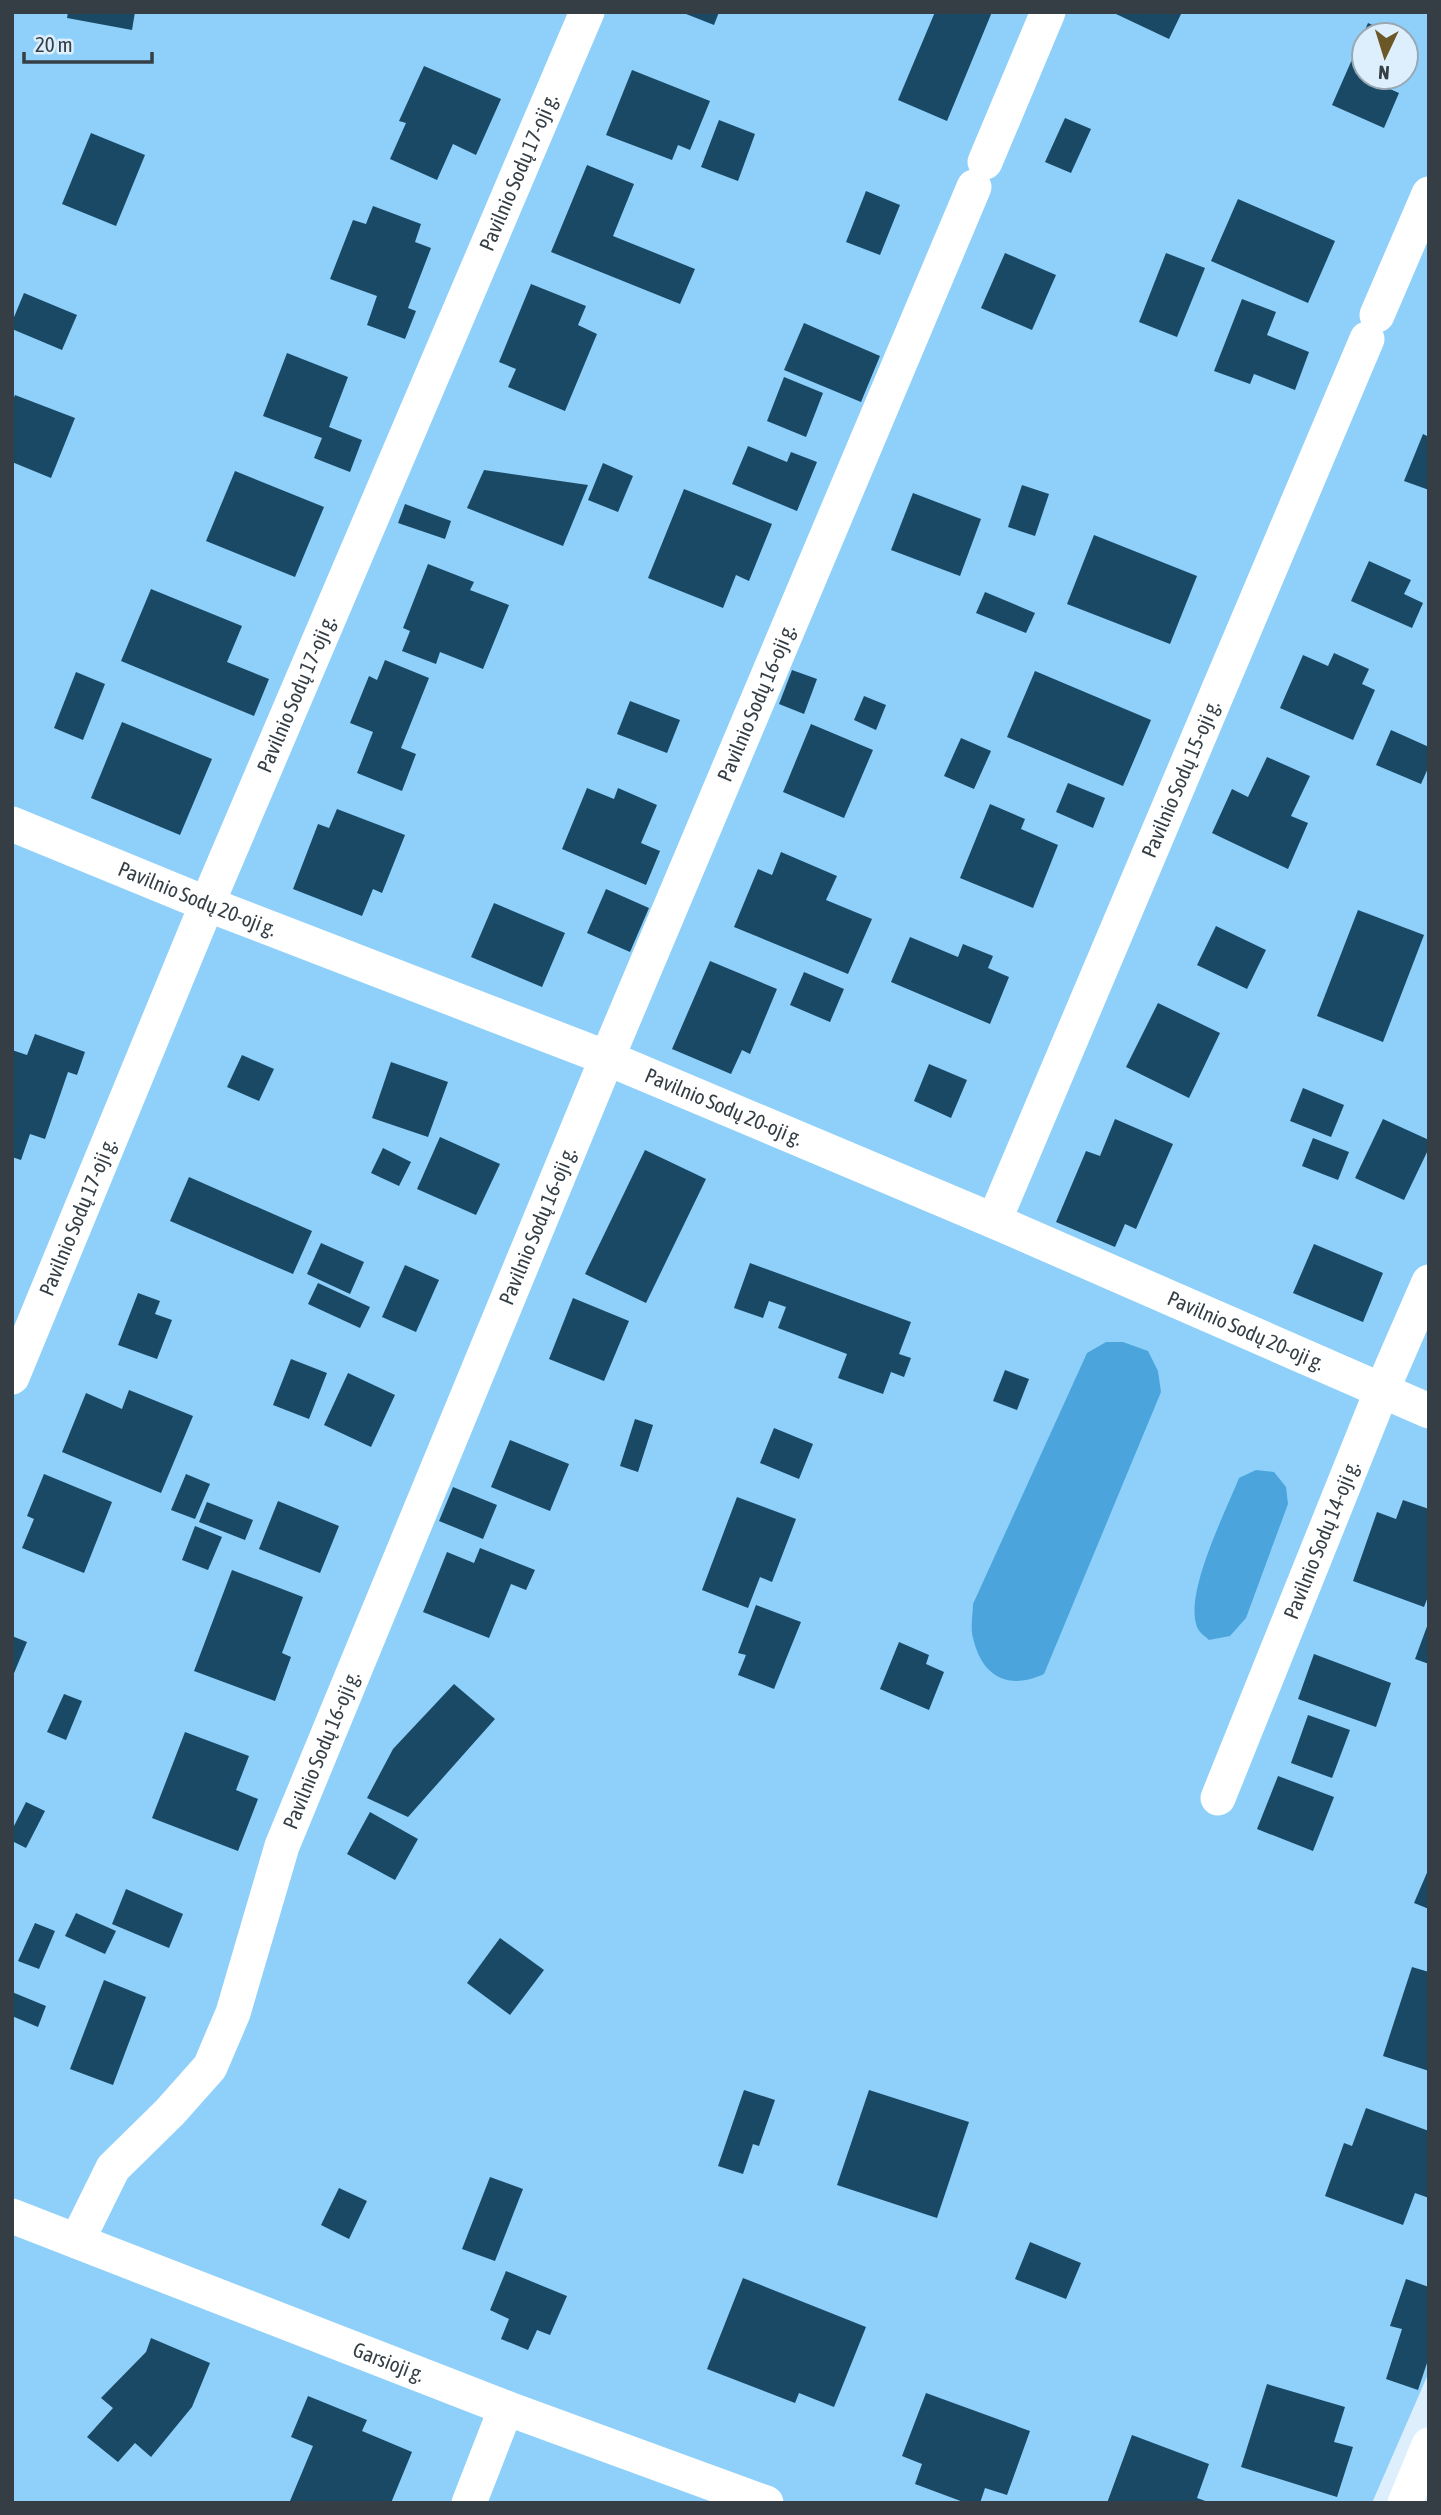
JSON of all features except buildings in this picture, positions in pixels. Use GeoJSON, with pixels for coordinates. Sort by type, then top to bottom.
{"type":"FeatureCollection","features":[{"type":"Feature","properties":{"kind":"street","name":"Pavilnio Sodų 17-oji g."},"geometry":{"type":"LineString","coordinates":[[12,1377],[207,904],[587,12]]}},
{"type":"Feature","properties":{"kind":"street","name":"Pavilnio Sodų 16-oji g."},"geometry":{"type":"LineString","coordinates":[[77,2241],[113,2168],[170,2112],[209,2067],[233,2013],[282,1846],[607,1058],[1048,12]]}},
{"type":"Feature","properties":{"kind":"street","name":"Pavilnio Sodų 15-oji g."},"geometry":{"type":"LineString","coordinates":[[994,1221],[1429,194]]}},
{"type":"Feature","properties":{"kind":"street","name":"Pavilnio Sodų 20-oji g."},"geometry":{"type":"LineString","coordinates":[[12,824],[207,904],[607,1058],[994,1221],[1429,1411]]}},
{"type":"Feature","properties":{"kind":"street","name":"Pavilnio Sodų 14-oji g."},"geometry":{"type":"LineString","coordinates":[[1218,1798],[1382,1390],[1429,1282]]}},
{"type":"Feature","properties":{"kind":"street","name":"Garsioji g."},"geometry":{"type":"LineString","coordinates":[[12,2216],[506,2408],[766,2503]]}},
{"type":"Feature","properties":{"kind":"street"},"geometry":{"type":"LineString","coordinates":[[469,2503],[506,2408]]}},
{"type":"Feature","properties":{"kind":"street"},"geometry":{"type":"LineString","coordinates":[[1405,2503],[1429,2445]]}},
{"type":"Feature","properties":{"kind":"shaded area"},"geometry":{"type":"Polygon","coordinates":[[[12,12],[1429,12],[1429,2372],[1372,2503],[12,2503],[12,12]]]}},
{"type":"Feature","properties":{"kind":"shaded area"},"geometry":{"type":"Polygon","coordinates":[[[1106,1342],[1123,1342],[1148,1351],[1158,1371],[1161,1392],[1044,1674],[1019,1681],[998,1677],[990,1671],[977,1651],[972,1629],[973,1604],[1087,1353],[1106,1342]]]}},
{"type":"Feature","properties":{"kind":"shaded area"},"geometry":{"type":"Polygon","coordinates":[[[1256,1470],[1274,1472],[1286,1487],[1288,1504],[1246,1618],[1230,1636],[1209,1640],[1198,1629],[1195,1615],[1201,1576],[1239,1478],[1256,1470]]]}}]}
